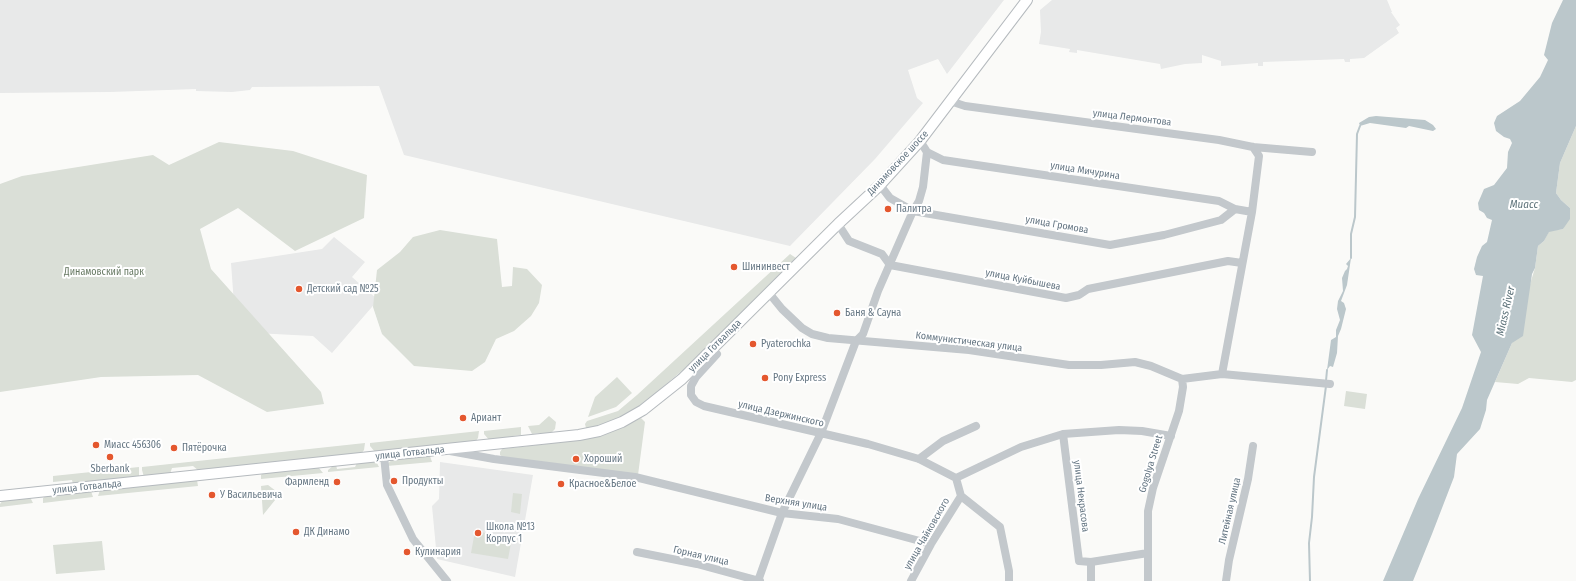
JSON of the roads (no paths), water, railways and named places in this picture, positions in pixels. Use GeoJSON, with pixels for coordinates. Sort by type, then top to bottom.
{"type":"FeatureCollection","features":[{"type":"Feature","properties":{"kind":"main road","name":"Динамовское шоссе"},"geometry":{"type":"LineString","coordinates":[[768,293],[880,185],[920,142],[1027,0]]}},
{"type":"Feature","properties":{"kind":"main road","name":"улица Готвальда"},"geometry":{"type":"LineString","coordinates":[[0,496],[493,445],[579,435],[599,431],[622,422],[643,410],[682,379],[768,293]]}},
{"type":"Feature","properties":{"kind":"street","name":"улица Лермонтова"},"geometry":{"type":"LineString","coordinates":[[950,101],[965,106],[1212,139],[1253,146],[1312,152]]}},
{"type":"Feature","properties":{"kind":"street"},"geometry":{"type":"LineString","coordinates":[[759,581],[782,513],[822,434],[856,341],[863,334],[878,291],[913,211],[919,201],[923,187],[927,152],[920,142]]}},
{"type":"Feature","properties":{"kind":"street"},"geometry":{"type":"LineString","coordinates":[[1222,374],[1252,212],[1259,156],[1253,146]]}},
{"type":"Feature","properties":{"kind":"street","name":"улица Мичурина"},"geometry":{"type":"LineString","coordinates":[[927,152],[943,160],[1218,201],[1235,209],[1252,212]]}},
{"type":"Feature","properties":{"kind":"street","name":"улица Громова"},"geometry":{"type":"LineString","coordinates":[[880,185],[890,198],[913,211],[1110,245],[1164,235],[1221,220],[1235,209]]}},
{"type":"Feature","properties":{"kind":"street"},"geometry":{"type":"LineString","coordinates":[[838,224],[849,242],[882,254],[890,265]]}},
{"type":"Feature","properties":{"kind":"street","name":"улица Куйбышева"},"geometry":{"type":"LineString","coordinates":[[890,265],[1066,298],[1079,295],[1088,290],[1228,261],[1242,263]]}},
{"type":"Feature","properties":{"kind":"street","name":"Коммунистическая улица"},"geometry":{"type":"LineString","coordinates":[[768,293],[792,320],[802,328],[812,334],[828,338],[969,350],[1069,365],[1101,365],[1136,362],[1151,366],[1182,379]]}},
{"type":"Feature","properties":{"kind":"street","name":"улица Дзержинского"},"geometry":{"type":"LineString","coordinates":[[718,354],[696,377],[691,386],[691,395],[696,402],[704,406],[868,444],[919,459],[956,478]]}},
{"type":"Feature","properties":{"kind":"street"},"geometry":{"type":"LineString","coordinates":[[1182,379],[1222,374],[1326,383]]}},
{"type":"Feature","properties":{"kind":"street","name":"Gogolya Street"},"geometry":{"type":"LineString","coordinates":[[1148,581],[1148,511],[1151,496],[1182,395],[1184,387],[1182,379]]}},
{"type":"Feature","properties":{"kind":"street"},"geometry":{"type":"LineString","coordinates":[[919,459],[943,441],[976,426]]}},
{"type":"Feature","properties":{"kind":"street"},"geometry":{"type":"LineString","coordinates":[[1009,581],[1009,571],[1000,527],[961,496],[956,478],[1021,447],[1063,434],[1119,430],[1170,436]]}},
{"type":"Feature","properties":{"kind":"street","name":"улица Некрасова"},"geometry":{"type":"LineString","coordinates":[[1063,434],[1079,561],[1091,562]]}},
{"type":"Feature","properties":{"kind":"street"},"geometry":{"type":"LineString","coordinates":[[493,445],[494,458]]}},
{"type":"Feature","properties":{"kind":"street","name":"Литейная улица"},"geometry":{"type":"LineString","coordinates":[[1226,581],[1229,560],[1248,479],[1253,446]]}},
{"type":"Feature","properties":{"kind":"street","name":"Верхняя улица"},"geometry":{"type":"LineString","coordinates":[[444,450],[635,477],[782,513],[838,519],[931,544]]}},
{"type":"Feature","properties":{"kind":"street"},"geometry":{"type":"LineString","coordinates":[[384,456],[387,485],[413,539],[447,581]]}},
{"type":"Feature","properties":{"kind":"street","name":"улица Чайковского"},"geometry":{"type":"LineString","coordinates":[[911,581],[931,544],[961,496]]}},
{"type":"Feature","properties":{"kind":"street","name":"Горная улица"},"geometry":{"type":"LineString","coordinates":[[637,552],[697,564],[759,581]]}},
{"type":"Feature","properties":{"kind":"street"},"geometry":{"type":"LineString","coordinates":[[1091,581],[1091,562],[1148,553]]}},
{"type":"Feature","properties":{"kind":"water","name":"Миасс"},"geometry":{"type":"Polygon","coordinates":[[[1563,0],[1576,0],[1576,126],[1560,163],[1556,193],[1570,208],[1570,219],[1563,229],[1549,232],[1544,241],[1538,246],[1535,268],[1532,274],[1523,336],[1512,343],[1487,400],[1486,410],[1480,429],[1457,454],[1454,477],[1413,581],[1383,581],[1418,499],[1462,408],[1481,352],[1472,335],[1483,276],[1476,275],[1474,269],[1482,246],[1487,242],[1492,220],[1487,218],[1484,213],[1479,210],[1478,203],[1484,189],[1494,185],[1507,168],[1508,152],[1512,143],[1510,139],[1504,137],[1496,131],[1494,123],[1497,116],[1520,101],[1540,77],[1548,60],[1544,55],[1552,23],[1563,0]]]}},
{"type":"Feature","properties":{"kind":"water"},"geometry":{"type":"Polygon","coordinates":[[[1376,116],[1425,120],[1436,129],[1433,131],[1409,126],[1406,128],[1370,123],[1360,126],[1359,123],[1369,117],[1376,116]]]}},
{"type":"Feature","properties":{"kind":"water"},"geometry":{"type":"Polygon","coordinates":[[[1351,258],[1347,285],[1341,301],[1344,303],[1346,309],[1338,336],[1337,353],[1333,367],[1330,366],[1327,370],[1331,340],[1336,337],[1336,330],[1340,320],[1337,309],[1338,301],[1343,291],[1342,278],[1348,266],[1346,264],[1351,258]]]}},
{"type":"Feature","properties":{"kind":"waterway"},"geometry":{"type":"LineString","coordinates":[[1351,258],[1351,234],[1355,217],[1357,134],[1360,126]]}},
{"type":"Feature","properties":{"kind":"waterway"},"geometry":{"type":"LineString","coordinates":[[1326,381],[1327,370]]}},
{"type":"Feature","properties":{"kind":"waterway"},"geometry":{"type":"LineString","coordinates":[[1310,581],[1309,543],[1314,477],[1326,386]]}},
{"type":"Feature","properties":{"kind":"place","name":"Палитра"},"geometry":{"type":"Point","coordinates":[888,209]}},
{"type":"Feature","properties":{"kind":"place","name":"Шининвест"},"geometry":{"type":"Point","coordinates":[734,267]}},
{"type":"Feature","properties":{"kind":"place","name":"Детский сад №25"},"geometry":{"type":"Point","coordinates":[299,289]}},
{"type":"Feature","properties":{"kind":"place","name":"Баня & Сауна"},"geometry":{"type":"Point","coordinates":[837,313]}},
{"type":"Feature","properties":{"kind":"place","name":"Pyaterochka"},"geometry":{"type":"Point","coordinates":[753,344]}},
{"type":"Feature","properties":{"kind":"place","name":"Pony Express"},"geometry":{"type":"Point","coordinates":[765,378]}},
{"type":"Feature","properties":{"kind":"place","name":"Ариант"},"geometry":{"type":"Point","coordinates":[463,418]}},
{"type":"Feature","properties":{"kind":"place","name":"Миасс 456306"},"geometry":{"type":"Point","coordinates":[96,445]}},
{"type":"Feature","properties":{"kind":"place","name":"Пятёрочка"},"geometry":{"type":"Point","coordinates":[174,448]}},
{"type":"Feature","properties":{"kind":"place","name":"Sberbank"},"geometry":{"type":"Point","coordinates":[110,457]}},
{"type":"Feature","properties":{"kind":"place","name":"Хороший"},"geometry":{"type":"Point","coordinates":[576,459]}},
{"type":"Feature","properties":{"kind":"place","name":"Продукты"},"geometry":{"type":"Point","coordinates":[394,481]}},
{"type":"Feature","properties":{"kind":"place","name":"Фармленд"},"geometry":{"type":"Point","coordinates":[337,482]}},
{"type":"Feature","properties":{"kind":"place","name":"Красное&Белое"},"geometry":{"type":"Point","coordinates":[561,484]}},
{"type":"Feature","properties":{"kind":"place","name":"У Васильевича"},"geometry":{"type":"Point","coordinates":[212,495]}},
{"type":"Feature","properties":{"kind":"place","name":"ДК Динамо"},"geometry":{"type":"Point","coordinates":[296,532]}},
{"type":"Feature","properties":{"kind":"place","name":"Школа №13 Корпус 1"},"geometry":{"type":"Point","coordinates":[478,533]}},
{"type":"Feature","properties":{"kind":"place","name":"Кулинария"},"geometry":{"type":"Point","coordinates":[407,552]}},
{"type":"Feature","properties":{"kind":"park label","name":"Динамовский парк"},"geometry":{"type":"Point","coordinates":[104,272]}},
{"type":"Feature","properties":{"kind":"water label","name":"Miass River"},"geometry":{"type":"Point","coordinates":[1506,311]}}]}
